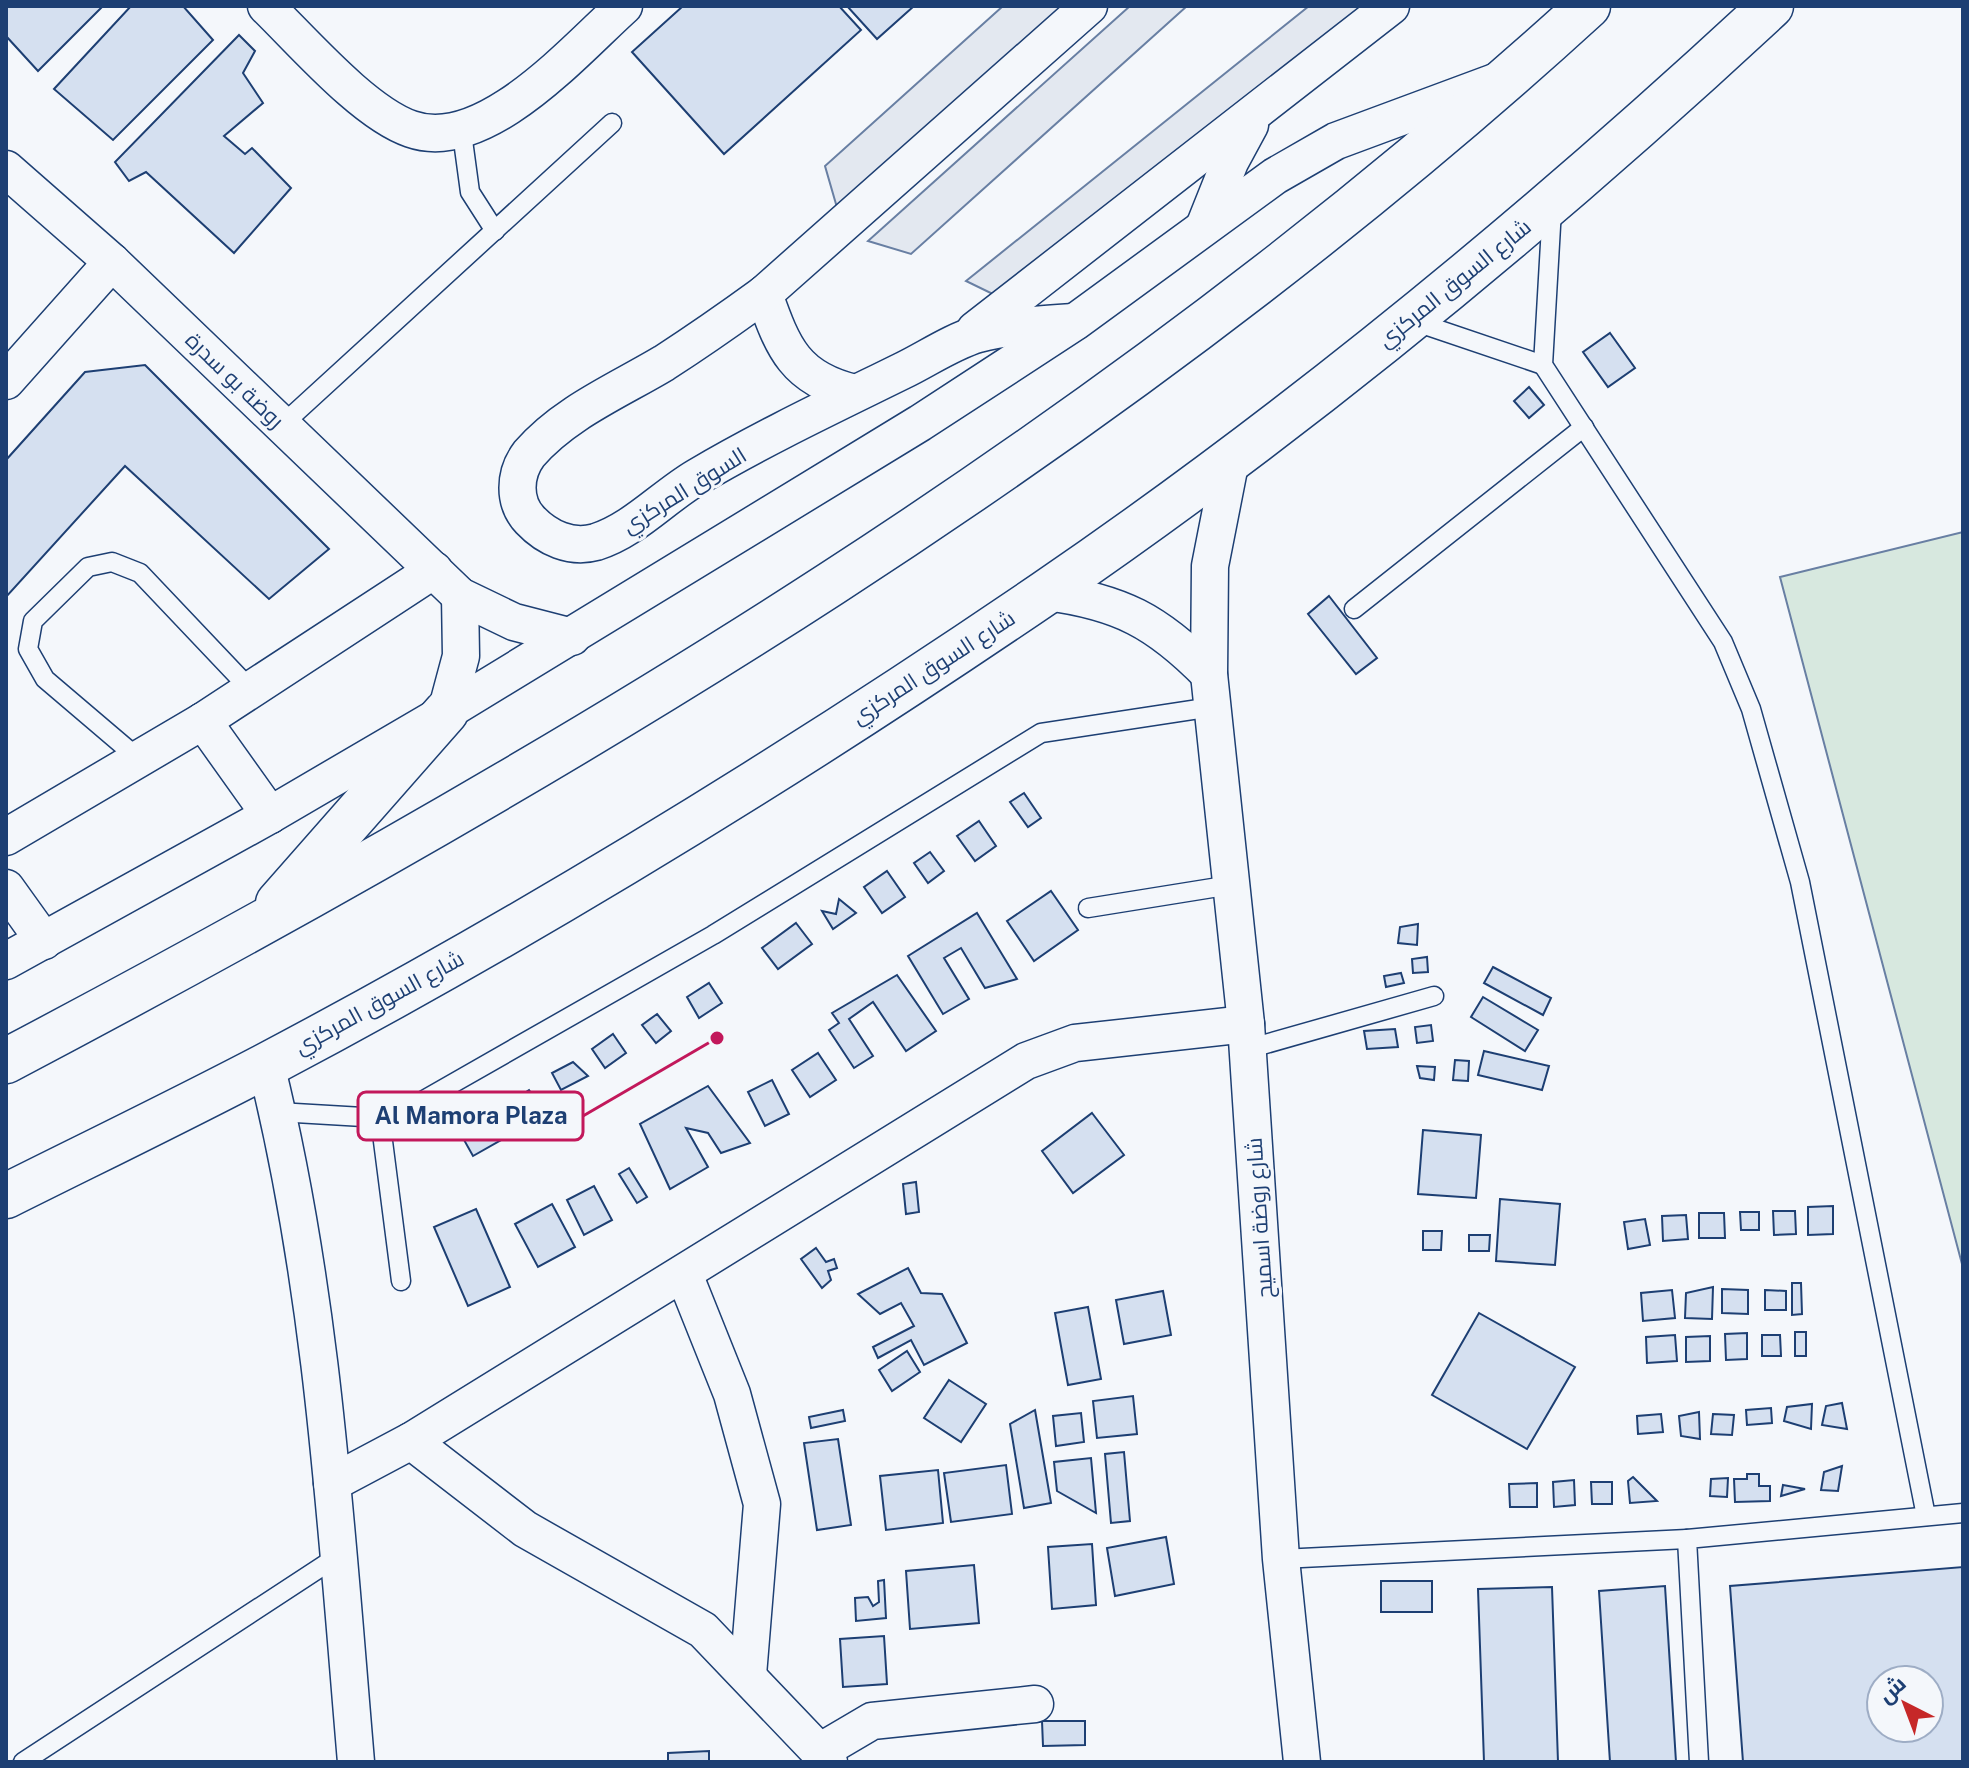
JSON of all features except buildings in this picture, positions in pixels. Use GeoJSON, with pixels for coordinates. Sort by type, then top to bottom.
{"type":"FeatureCollection","features":[{"type":"Feature","properties":{"kind":"main road"},"geometry":{"type":"LineString","coordinates":[[6,1061],[254,930],[536,766],[791,609],[988,480],[1319,236],[1511,76],[1588,6]]}},
{"type":"Feature","properties":{"kind":"main road","name":"شارع السوق المركزي"},"geometry":{"type":"LineString","coordinates":[[6,1196],[266,1065],[497,936],[778,769],[1047,592],[1231,459],[1410,320],[1553,203],[1771,6]]}},
{"type":"Feature","properties":{"kind":"main road"},"geometry":{"type":"LineString","coordinates":[[254,930],[446,712]]}},
{"type":"Feature","properties":{"kind":"street"},"geometry":{"type":"LineString","coordinates":[[266,6],[365,101],[411,130],[462,133],[506,111],[624,6]]}},
{"type":"Feature","properties":{"kind":"street","name":"السوق المركزي"},"geometry":{"type":"LineString","coordinates":[[1075,322],[1024,325],[961,340],[713,467],[668,494],[626,528],[595,542],[575,544],[539,530],[525,515],[517,497],[518,476],[528,456],[546,438],[575,415],[720,327],[764,294],[1089,6]]}},
{"type":"Feature","properties":{"kind":"street"},"geometry":{"type":"LineString","coordinates":[[961,340],[1257,114],[1391,6]]}},
{"type":"Feature","properties":{"kind":"street"},"geometry":{"type":"LineString","coordinates":[[6,961],[270,815],[446,712],[920,423],[1075,322],[1275,176],[1336,141],[1511,76]]}},
{"type":"Feature","properties":{"kind":"street"},"geometry":{"type":"LineString","coordinates":[[1204,227],[1230,162],[1257,114]]}},
{"type":"Feature","properties":{"kind":"street","name":"روضة بو سدرة"},"geometry":{"type":"LineString","coordinates":[[6,169],[112,262],[460,596],[514,622],[572,637]]}},
{"type":"Feature","properties":{"kind":"street"},"geometry":{"type":"LineString","coordinates":[[6,381],[112,262]]}},
{"type":"Feature","properties":{"kind":"street"},"geometry":{"type":"LineString","coordinates":[[764,294],[775,333],[796,364],[829,387],[855,393]]}},
{"type":"Feature","properties":{"kind":"street","name":"شارع روضة اسميح"},"geometry":{"type":"LineString","coordinates":[[1231,459],[1210,566],[1210,690],[1247,1036],[1281,1559],[1302,1762]]}},
{"type":"Feature","properties":{"kind":"street"},"geometry":{"type":"LineString","coordinates":[[6,837],[203,721],[434,570]]}},
{"type":"Feature","properties":{"kind":"street"},"geometry":{"type":"LineString","coordinates":[[1047,592],[1093,598],[1137,614],[1176,640],[1210,690]]}},
{"type":"Feature","properties":{"kind":"street"},"geometry":{"type":"LineString","coordinates":[[446,712],[461,656],[460,596]]}},
{"type":"Feature","properties":{"kind":"street"},"geometry":{"type":"LineString","coordinates":[[203,721],[270,815]]}},
{"type":"Feature","properties":{"kind":"street"},"geometry":{"type":"LineString","coordinates":[[6,888],[44,941]]}},
{"type":"Feature","properties":{"kind":"street"},"geometry":{"type":"LineString","coordinates":[[332,1483],[411,1441],[1026,1061],[1075,1043],[1247,1036]]}},
{"type":"Feature","properties":{"kind":"street"},"geometry":{"type":"LineString","coordinates":[[266,1065],[297,1202],[322,1368],[356,1762]]}},
{"type":"Feature","properties":{"kind":"street"},"geometry":{"type":"LineString","coordinates":[[684,1274],[732,1394],[762,1504],[748,1675]]}},
{"type":"Feature","properties":{"kind":"street"},"geometry":{"type":"LineString","coordinates":[[411,1441],[525,1529],[703,1630],[825,1756],[872,1721],[1035,1704]]}},
{"type":"Feature","properties":{"kind":"lane"},"geometry":{"type":"LineString","coordinates":[[282,425],[612,123]]}},
{"type":"Feature","properties":{"kind":"lane"},"geometry":{"type":"LineString","coordinates":[[462,133],[470,192],[495,231]]}},
{"type":"Feature","properties":{"kind":"lane"},"geometry":{"type":"LineString","coordinates":[[1553,203],[1543,365],[1723,642],[1751,709],[1800,882],[1926,1516]]}},
{"type":"Feature","properties":{"kind":"lane"},"geometry":{"type":"LineString","coordinates":[[1410,320],[1543,365]]}},
{"type":"Feature","properties":{"kind":"lane"},"geometry":{"type":"LineString","coordinates":[[1354,609],[1584,427]]}},
{"type":"Feature","properties":{"kind":"lane"},"geometry":{"type":"LineString","coordinates":[[139,759],[45,679],[28,649],[33,621],[88,567],[112,562],[140,573],[251,690]]}},
{"type":"Feature","properties":{"kind":"lane"},"geometry":{"type":"LineString","coordinates":[[278,1112],[380,1118],[415,1105],[713,935],[1041,733],[1210,690]]}},
{"type":"Feature","properties":{"kind":"lane"},"geometry":{"type":"LineString","coordinates":[[1088,908],[1231,885]]}},
{"type":"Feature","properties":{"kind":"lane"},"geometry":{"type":"LineString","coordinates":[[1247,1036],[1434,996]]}},
{"type":"Feature","properties":{"kind":"lane"},"geometry":{"type":"LineString","coordinates":[[380,1118],[401,1281]]}},
{"type":"Feature","properties":{"kind":"lane"},"geometry":{"type":"LineString","coordinates":[[1281,1559],[1687,1539],[1963,1513]]}},
{"type":"Feature","properties":{"kind":"lane"},"geometry":{"type":"LineString","coordinates":[[1687,1539],[1699,1762]]}},
{"type":"Feature","properties":{"kind":"lane"},"geometry":{"type":"LineString","coordinates":[[23,1762],[338,1556]]}},
{"type":"Feature","properties":{"kind":"shaded area"},"geometry":{"type":"Polygon","coordinates":[[[1003,6],[1065,6],[838,211],[825,166],[1003,6]]]}},
{"type":"Feature","properties":{"kind":"shaded area"},"geometry":{"type":"Polygon","coordinates":[[[1130,6],[1187,6],[911,254],[868,241],[1130,6]]]}},
{"type":"Feature","properties":{"kind":"shaded area"},"geometry":{"type":"Polygon","coordinates":[[[1309,6],[1372,6],[1001,298],[966,281],[1309,6]]]}},
{"type":"Feature","properties":{"kind":"shaded area"},"geometry":{"type":"Polygon","coordinates":[[[1963,532],[1963,1264],[1962,1264],[1780,577],[1963,532]]]}},
{"type":"Feature","properties":{"kind":"place","name":"Al Mamora Plaza"},"geometry":{"type":"Point","coordinates":[717,1038]}}]}
